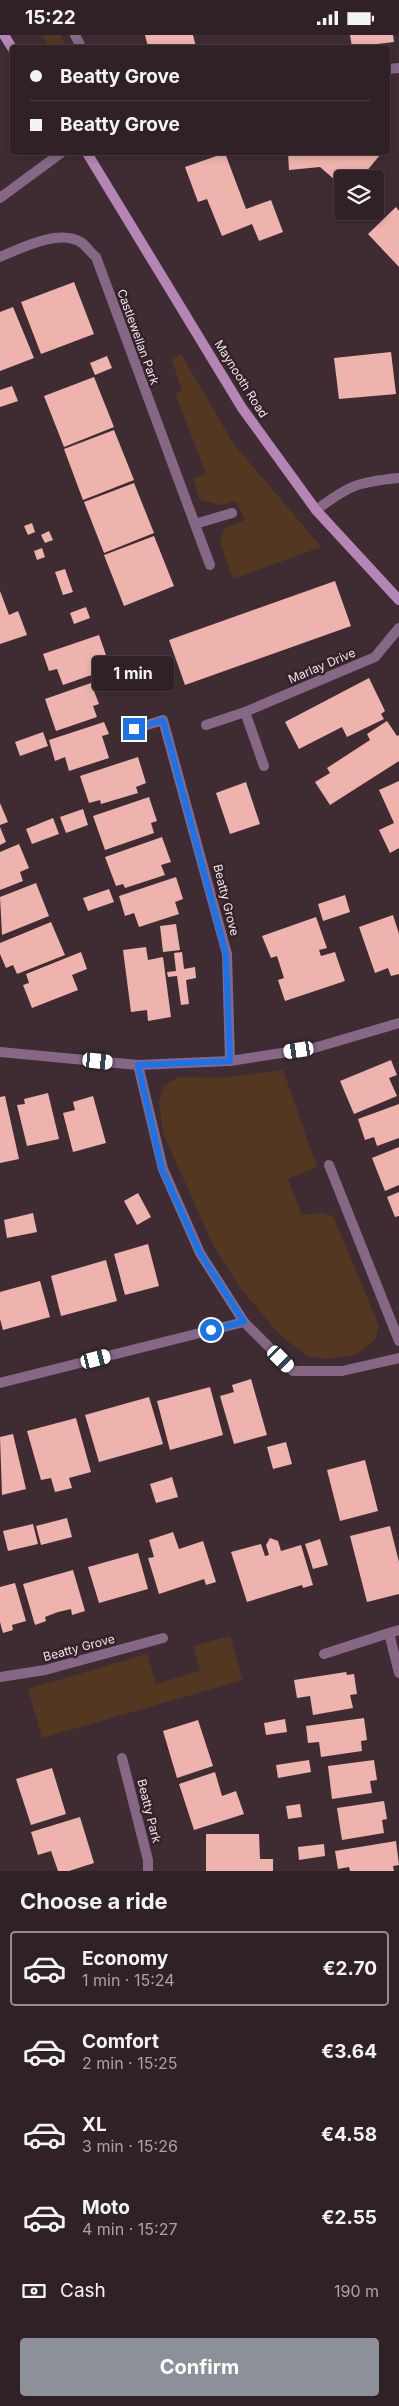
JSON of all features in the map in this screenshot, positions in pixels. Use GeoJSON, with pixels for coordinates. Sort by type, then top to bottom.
{"type":"FeatureCollection","features":[{"type":"Feature","properties":{"kind":"main road","name":"Maynooth Road"},"geometry":{"type":"LineString","coordinates":[[88,155],[242,408],[316,510],[399,601]]}},
{"type":"Feature","properties":{"kind":"street"},"geometry":{"type":"LineString","coordinates":[[0,198],[58,155]]}},
{"type":"Feature","properties":{"kind":"street","name":"Castlewellan Park"},"geometry":{"type":"LineString","coordinates":[[0,257],[46,239],[72,239],[82,243],[96,257],[210,565]]}},
{"type":"Feature","properties":{"kind":"street"},"geometry":{"type":"LineString","coordinates":[[316,510],[347,488],[367,481],[399,477]]}},
{"type":"Feature","properties":{"kind":"street"},"geometry":{"type":"LineString","coordinates":[[194,524],[232,513]]}},
{"type":"Feature","properties":{"kind":"street","name":"Marlay Drive"},"geometry":{"type":"LineString","coordinates":[[206,725],[245,712],[375,657],[399,628]]}},
{"type":"Feature","properties":{"kind":"street"},"geometry":{"type":"LineString","coordinates":[[245,712],[264,766]]}},
{"type":"Feature","properties":{"kind":"street","name":"Beatty Grove"},"geometry":{"type":"LineString","coordinates":[[134,729],[163,720],[166,729],[226,954],[230,1061]]}},
{"type":"Feature","properties":{"kind":"street"},"geometry":{"type":"LineString","coordinates":[[0,1052],[138,1065],[230,1061],[314,1048],[399,1023]]}},
{"type":"Feature","properties":{"kind":"street"},"geometry":{"type":"LineString","coordinates":[[138,1065],[162,1169],[200,1253],[244,1322],[293,1371],[342,1371],[399,1358]]}},
{"type":"Feature","properties":{"kind":"street"},"geometry":{"type":"LineString","coordinates":[[329,1165],[399,1341]]}},
{"type":"Feature","properties":{"kind":"street"},"geometry":{"type":"LineString","coordinates":[[0,1383],[244,1322]]}},
{"type":"Feature","properties":{"kind":"street"},"geometry":{"type":"LineString","coordinates":[[324,1654],[394,1631],[399,1673]]}},
{"type":"Feature","properties":{"kind":"street","name":"Beatty Grove"},"geometry":{"type":"LineString","coordinates":[[0,1677],[45,1670],[162,1639]]}},
{"type":"Feature","properties":{"kind":"street","name":"Beatty Park"},"geometry":{"type":"LineString","coordinates":[[122,1758],[148,1860],[148,1871]]}},
{"type":"Feature","properties":{"kind":"shaded area"},"geometry":{"type":"Polygon","coordinates":[[[42,35],[60,35],[65,45],[47,45],[42,35]]]}},
{"type":"Feature","properties":{"kind":"shaded area"},"geometry":{"type":"Polygon","coordinates":[[[181,354],[233,443],[321,547],[233,579],[220,542],[225,528],[245,520],[236,501],[221,505],[200,500],[193,478],[206,474],[175,393],[182,391],[172,360],[181,354]]]}},
{"type":"Feature","properties":{"kind":"shaded area"},"geometry":{"type":"Polygon","coordinates":[[[283,1070],[317,1167],[288,1179],[302,1215],[321,1213],[333,1216],[379,1326],[375,1340],[355,1355],[327,1359],[307,1356],[279,1334],[239,1286],[213,1245],[163,1133],[159,1102],[164,1086],[178,1077],[220,1078],[283,1070]]]}},
{"type":"Feature","properties":{"kind":"shaded area"},"geometry":{"type":"Polygon","coordinates":[[[230,1636],[243,1680],[42,1738],[28,1689],[147,1654],[156,1684],[200,1671],[193,1646],[230,1636]]]}},
{"type":"Feature","properties":{"kind":"building"},"geometry":{"type":"Polygon","coordinates":[[[145,35],[193,35],[196,45],[148,45],[145,35]]]}},
{"type":"Feature","properties":{"kind":"building"},"geometry":{"type":"Polygon","coordinates":[[[350,35],[393,35],[394,42],[352,45],[350,35]]]}},
{"type":"Feature","properties":{"kind":"building"},"geometry":{"type":"Polygon","coordinates":[[[219,155],[226,155],[246,209],[271,200],[283,232],[259,241],[252,224],[222,236],[207,199],[198,202],[185,167],[219,155]]]}},
{"type":"Feature","properties":{"kind":"building"},"geometry":{"type":"Polygon","coordinates":[[[288,155],[380,155],[368,170],[334,170],[334,179],[320,167],[289,170],[288,155]]]}},
{"type":"Feature","properties":{"kind":"building"},"geometry":{"type":"Polygon","coordinates":[[[396,207],[399,211],[399,267],[368,234],[396,207]]]}},
{"type":"Feature","properties":{"kind":"building"},"geometry":{"type":"Polygon","coordinates":[[[74,282],[94,334],[41,354],[21,302],[74,282]]]}},
{"type":"Feature","properties":{"kind":"building"},"geometry":{"type":"Polygon","coordinates":[[[13,307],[34,358],[0,371],[0,312],[13,307]]]}},
{"type":"Feature","properties":{"kind":"building"},"geometry":{"type":"Polygon","coordinates":[[[391,352],[396,394],[339,399],[334,358],[391,352]]]}},
{"type":"Feature","properties":{"kind":"building"},"geometry":{"type":"Polygon","coordinates":[[[107,356],[112,368],[95,375],[90,363],[107,356]]]}},
{"type":"Feature","properties":{"kind":"building"},"geometry":{"type":"Polygon","coordinates":[[[94,377],[114,427],[64,447],[44,396],[94,377]]]}},
{"type":"Feature","properties":{"kind":"building"},"geometry":{"type":"Polygon","coordinates":[[[12,386],[18,401],[0,407],[0,390],[12,386]]]}},
{"type":"Feature","properties":{"kind":"building"},"geometry":{"type":"Polygon","coordinates":[[[114,430],[134,480],[83,500],[64,449],[114,430]]]}},
{"type":"Feature","properties":{"kind":"building"},"geometry":{"type":"Polygon","coordinates":[[[134,483],[154,533],[104,553],[84,502],[134,483]]]}},
{"type":"Feature","properties":{"kind":"building"},"geometry":{"type":"Polygon","coordinates":[[[32,523],[35,532],[28,535],[24,526],[32,523]]]}},
{"type":"Feature","properties":{"kind":"building"},"geometry":{"type":"Polygon","coordinates":[[[49,531],[53,540],[45,543],[41,535],[49,531]]]}},
{"type":"Feature","properties":{"kind":"building"},"geometry":{"type":"Polygon","coordinates":[[[154,536],[174,586],[124,606],[104,555],[154,536]]]}},
{"type":"Feature","properties":{"kind":"building"},"geometry":{"type":"Polygon","coordinates":[[[42,548],[45,557],[37,560],[34,551],[42,548]]]}},
{"type":"Feature","properties":{"kind":"building"},"geometry":{"type":"Polygon","coordinates":[[[65,569],[73,592],[63,595],[55,572],[65,569]]]}},
{"type":"Feature","properties":{"kind":"building"},"geometry":{"type":"Polygon","coordinates":[[[335,581],[351,626],[185,685],[169,640],[335,581]]]}},
{"type":"Feature","properties":{"kind":"building"},"geometry":{"type":"Polygon","coordinates":[[[0,591],[9,615],[18,611],[27,635],[0,644],[0,591]]]}},
{"type":"Feature","properties":{"kind":"building"},"geometry":{"type":"Polygon","coordinates":[[[86,607],[90,618],[74,624],[70,613],[86,607]]]}},
{"type":"Feature","properties":{"kind":"building"},"geometry":{"type":"Polygon","coordinates":[[[99,635],[107,658],[99,661],[103,671],[63,685],[57,669],[49,671],[43,654],[99,635]]]}},
{"type":"Feature","properties":{"kind":"building"},"geometry":{"type":"Polygon","coordinates":[[[369,678],[385,711],[381,714],[384,719],[347,737],[342,727],[299,749],[285,722],[369,678]]]}},
{"type":"Feature","properties":{"kind":"building"},"geometry":{"type":"Polygon","coordinates":[[[91,683],[99,704],[93,706],[97,717],[56,731],[45,699],[91,683]]]}},
{"type":"Feature","properties":{"kind":"building"},"geometry":{"type":"Polygon","coordinates":[[[387,721],[397,736],[399,735],[399,761],[330,805],[315,782],[330,773],[327,768],[370,740],[367,734],[387,721]]]}},
{"type":"Feature","properties":{"kind":"building"},"geometry":{"type":"Polygon","coordinates":[[[104,722],[109,734],[102,736],[109,758],[69,771],[65,757],[55,761],[49,740],[104,722]]]}},
{"type":"Feature","properties":{"kind":"building"},"geometry":{"type":"Polygon","coordinates":[[[43,732],[48,746],[20,756],[15,742],[43,732]]]}},
{"type":"Feature","properties":{"kind":"building"},"geometry":{"type":"Polygon","coordinates":[[[138,757],[146,783],[136,787],[138,793],[101,804],[100,800],[89,803],[80,776],[138,757]]]}},
{"type":"Feature","properties":{"kind":"building"},"geometry":{"type":"Polygon","coordinates":[[[399,781],[399,848],[390,853],[379,830],[394,823],[379,790],[399,781]]]}},
{"type":"Feature","properties":{"kind":"building"},"geometry":{"type":"Polygon","coordinates":[[[246,782],[260,824],[230,834],[216,793],[246,782]]]}},
{"type":"Feature","properties":{"kind":"building"},"geometry":{"type":"Polygon","coordinates":[[[149,797],[157,821],[151,823],[154,833],[105,850],[93,816],[149,797]]]}},
{"type":"Feature","properties":{"kind":"building"},"geometry":{"type":"Polygon","coordinates":[[[0,803],[8,822],[0,825],[0,803]]]}},
{"type":"Feature","properties":{"kind":"building"},"geometry":{"type":"Polygon","coordinates":[[[83,809],[88,825],[66,833],[60,817],[83,809]]]}},
{"type":"Feature","properties":{"kind":"building"},"geometry":{"type":"Polygon","coordinates":[[[53,818],[59,834],[32,844],[26,829],[53,818]]]}},
{"type":"Feature","properties":{"kind":"building"},"geometry":{"type":"Polygon","coordinates":[[[0,827],[6,842],[0,845],[0,827]]]}},
{"type":"Feature","properties":{"kind":"building"},"geometry":{"type":"Polygon","coordinates":[[[162,837],[171,862],[161,865],[165,875],[125,888],[123,884],[116,886],[105,857],[162,837]]]}},
{"type":"Feature","properties":{"kind":"building"},"geometry":{"type":"Polygon","coordinates":[[[19,844],[29,868],[20,872],[23,881],[0,890],[0,852],[19,844]]]}},
{"type":"Feature","properties":{"kind":"building"},"geometry":{"type":"Polygon","coordinates":[[[176,877],[183,899],[175,902],[179,914],[139,927],[134,913],[125,916],[119,896],[176,877]]]}},
{"type":"Feature","properties":{"kind":"building"},"geometry":{"type":"Polygon","coordinates":[[[36,883],[49,916],[2,935],[0,897],[36,883]]]}},
{"type":"Feature","properties":{"kind":"building"},"geometry":{"type":"Polygon","coordinates":[[[109,889],[114,902],[88,911],[83,898],[109,889]]]}},
{"type":"Feature","properties":{"kind":"building"},"geometry":{"type":"Polygon","coordinates":[[[345,895],[350,912],[323,921],[318,904],[345,895]]]}},
{"type":"Feature","properties":{"kind":"building"},"geometry":{"type":"Polygon","coordinates":[[[393,915],[399,934],[399,974],[391,976],[388,968],[375,973],[359,927],[393,915]]]}},
{"type":"Feature","properties":{"kind":"building"},"geometry":{"type":"Polygon","coordinates":[[[316,917],[327,948],[319,950],[321,956],[335,952],[345,981],[285,1001],[278,980],[284,978],[277,956],[271,958],[262,936],[316,917]]]}},
{"type":"Feature","properties":{"kind":"building"},"geometry":{"type":"Polygon","coordinates":[[[51,922],[65,955],[17,974],[13,965],[6,968],[0,954],[0,943],[51,922]]]}},
{"type":"Feature","properties":{"kind":"building"},"geometry":{"type":"Polygon","coordinates":[[[176,924],[180,950],[163,952],[160,926],[176,924]]]}},
{"type":"Feature","properties":{"kind":"building"},"geometry":{"type":"Polygon","coordinates":[[[146,947],[148,960],[163,957],[171,1017],[148,1021],[147,1010],[131,1012],[123,950],[146,947]]]}},
{"type":"Feature","properties":{"kind":"building"},"geometry":{"type":"Polygon","coordinates":[[[81,952],[87,969],[72,975],[78,990],[32,1008],[23,985],[29,983],[26,974],[81,952]]]}},
{"type":"Feature","properties":{"kind":"building"},"geometry":{"type":"Polygon","coordinates":[[[182,952],[184,969],[195,967],[196,978],[186,980],[189,1004],[181,1005],[177,976],[168,977],[167,972],[176,971],[174,953],[182,952]]]}},
{"type":"Feature","properties":{"kind":"building"},"geometry":{"type":"Polygon","coordinates":[[[391,1060],[397,1075],[389,1078],[397,1096],[354,1114],[340,1081],[391,1060]]]}},
{"type":"Feature","properties":{"kind":"building"},"geometry":{"type":"Polygon","coordinates":[[[48,1093],[59,1139],[27,1146],[17,1105],[25,1104],[24,1099],[48,1093]]]}},
{"type":"Feature","properties":{"kind":"building"},"geometry":{"type":"Polygon","coordinates":[[[5,1096],[19,1159],[0,1163],[0,1097],[5,1096]]]}},
{"type":"Feature","properties":{"kind":"building"},"geometry":{"type":"Polygon","coordinates":[[[93,1096],[106,1143],[73,1152],[63,1113],[75,1110],[73,1102],[93,1096]]]}},
{"type":"Feature","properties":{"kind":"building"},"geometry":{"type":"Polygon","coordinates":[[[399,1104],[399,1138],[377,1146],[374,1137],[365,1140],[358,1119],[399,1104]]]}},
{"type":"Feature","properties":{"kind":"building"},"geometry":{"type":"Polygon","coordinates":[[[399,1147],[399,1185],[385,1191],[372,1158],[399,1147]]]}},
{"type":"Feature","properties":{"kind":"building"},"geometry":{"type":"Polygon","coordinates":[[[399,1192],[399,1216],[395,1217],[387,1197],[399,1192]]]}},
{"type":"Feature","properties":{"kind":"building"},"geometry":{"type":"Polygon","coordinates":[[[138,1193],[151,1217],[137,1225],[124,1201],[138,1193]]]}},
{"type":"Feature","properties":{"kind":"building"},"geometry":{"type":"Polygon","coordinates":[[[33,1213],[37,1232],[7,1238],[4,1220],[33,1213]]]}},
{"type":"Feature","properties":{"kind":"building"},"geometry":{"type":"Polygon","coordinates":[[[148,1244],[159,1286],[125,1295],[114,1254],[148,1244]]]}},
{"type":"Feature","properties":{"kind":"building"},"geometry":{"type":"Polygon","coordinates":[[[106,1260],[117,1301],[61,1316],[51,1276],[106,1260]]]}},
{"type":"Feature","properties":{"kind":"building"},"geometry":{"type":"Polygon","coordinates":[[[40,1281],[50,1317],[3,1330],[0,1319],[0,1292],[40,1281]]]}},
{"type":"Feature","properties":{"kind":"building"},"geometry":{"type":"Polygon","coordinates":[[[251,1379],[267,1435],[234,1444],[220,1396],[234,1392],[232,1385],[251,1379]]]}},
{"type":"Feature","properties":{"kind":"building"},"geometry":{"type":"Polygon","coordinates":[[[210,1387],[223,1435],[170,1450],[157,1401],[210,1387]]]}},
{"type":"Feature","properties":{"kind":"building"},"geometry":{"type":"Polygon","coordinates":[[[149,1397],[163,1444],[99,1462],[85,1415],[149,1397]]]}},
{"type":"Feature","properties":{"kind":"building"},"geometry":{"type":"Polygon","coordinates":[[[76,1418],[91,1472],[69,1478],[72,1488],[55,1492],[51,1478],[41,1480],[27,1431],[76,1418]]]}},
{"type":"Feature","properties":{"kind":"building"},"geometry":{"type":"Polygon","coordinates":[[[13,1434],[26,1489],[2,1495],[0,1437],[13,1434]]]}},
{"type":"Feature","properties":{"kind":"building"},"geometry":{"type":"Polygon","coordinates":[[[286,1442],[292,1464],[273,1469],[267,1447],[286,1442]]]}},
{"type":"Feature","properties":{"kind":"building"},"geometry":{"type":"Polygon","coordinates":[[[365,1460],[378,1511],[340,1521],[327,1470],[365,1460]]]}},
{"type":"Feature","properties":{"kind":"building"},"geometry":{"type":"Polygon","coordinates":[[[172,1477],[178,1497],[156,1503],[150,1484],[172,1477]]]}},
{"type":"Feature","properties":{"kind":"building"},"geometry":{"type":"Polygon","coordinates":[[[67,1518],[72,1537],[41,1545],[36,1526],[67,1518]]]}},
{"type":"Feature","properties":{"kind":"building"},"geometry":{"type":"Polygon","coordinates":[[[33,1524],[38,1544],[8,1551],[3,1531],[33,1524]]]}},
{"type":"Feature","properties":{"kind":"building"},"geometry":{"type":"Polygon","coordinates":[[[390,1526],[399,1562],[399,1594],[367,1602],[350,1536],[390,1526]]]}},
{"type":"Feature","properties":{"kind":"building"},"geometry":{"type":"Polygon","coordinates":[[[173,1532],[179,1549],[203,1541],[216,1582],[206,1585],[204,1579],[159,1594],[148,1558],[154,1557],[149,1540],[173,1532]]]}},
{"type":"Feature","properties":{"kind":"building"},"geometry":{"type":"Polygon","coordinates":[[[270,1538],[278,1541],[281,1551],[301,1545],[313,1585],[303,1588],[302,1585],[247,1602],[231,1552],[261,1544],[265,1556],[269,1555],[266,1545],[270,1538]]]}},
{"type":"Feature","properties":{"kind":"building"},"geometry":{"type":"Polygon","coordinates":[[[320,1539],[328,1565],[313,1569],[305,1544],[320,1539]]]}},
{"type":"Feature","properties":{"kind":"building"},"geometry":{"type":"Polygon","coordinates":[[[138,1553],[148,1589],[99,1603],[88,1567],[138,1553]]]}},
{"type":"Feature","properties":{"kind":"building"},"geometry":{"type":"Polygon","coordinates":[[[73,1570],[85,1611],[72,1615],[71,1609],[58,1612],[45,1617],[46,1621],[35,1625],[23,1584],[73,1570]]]}},
{"type":"Feature","properties":{"kind":"building"},"geometry":{"type":"Polygon","coordinates":[[[15,1583],[26,1621],[12,1625],[13,1630],[3,1633],[0,1622],[0,1587],[15,1583]]]}},
{"type":"Feature","properties":{"kind":"building"},"geometry":{"type":"Polygon","coordinates":[[[346,1672],[347,1675],[354,1674],[357,1694],[350,1695],[353,1708],[313,1715],[310,1696],[297,1698],[294,1680],[346,1672]]]}},
{"type":"Feature","properties":{"kind":"building"},"geometry":{"type":"Polygon","coordinates":[[[364,1718],[367,1740],[361,1741],[362,1751],[321,1757],[319,1742],[308,1743],[306,1726],[364,1718]]]}},
{"type":"Feature","properties":{"kind":"building"},"geometry":{"type":"Polygon","coordinates":[[[285,1719],[287,1732],[266,1735],[264,1723],[285,1719]]]}},
{"type":"Feature","properties":{"kind":"building"},"geometry":{"type":"Polygon","coordinates":[[[198,1720],[213,1766],[177,1778],[163,1731],[198,1720]]]}},
{"type":"Feature","properties":{"kind":"building"},"geometry":{"type":"Polygon","coordinates":[[[309,1760],[311,1772],[278,1778],[276,1765],[309,1760]]]}},
{"type":"Feature","properties":{"kind":"building"},"geometry":{"type":"Polygon","coordinates":[[[374,1760],[377,1780],[370,1781],[372,1793],[332,1799],[328,1766],[374,1760]]]}},
{"type":"Feature","properties":{"kind":"building"},"geometry":{"type":"Polygon","coordinates":[[[52,1768],[66,1814],[31,1825],[16,1779],[52,1768]]]}},
{"type":"Feature","properties":{"kind":"building"},"geometry":{"type":"Polygon","coordinates":[[[215,1772],[222,1796],[236,1791],[244,1814],[194,1830],[179,1784],[215,1772]]]}},
{"type":"Feature","properties":{"kind":"building"},"geometry":{"type":"Polygon","coordinates":[[[384,1801],[387,1819],[382,1820],[384,1833],[342,1840],[337,1808],[384,1801]]]}},
{"type":"Feature","properties":{"kind":"building"},"geometry":{"type":"Polygon","coordinates":[[[300,1804],[302,1817],[288,1819],[286,1806],[300,1804]]]}},
{"type":"Feature","properties":{"kind":"building"},"geometry":{"type":"Polygon","coordinates":[[[80,1817],[94,1863],[69,1871],[58,1871],[51,1851],[38,1855],[31,1832],[80,1817]]]}},
{"type":"Feature","properties":{"kind":"building"},"geometry":{"type":"Polygon","coordinates":[[[206,1834],[259,1834],[260,1859],[273,1859],[273,1871],[206,1871],[206,1834]]]}},
{"type":"Feature","properties":{"kind":"building"},"geometry":{"type":"Polygon","coordinates":[[[396,1841],[399,1865],[393,1866],[394,1871],[350,1871],[349,1867],[338,1869],[335,1851],[396,1841]]]}},
{"type":"Feature","properties":{"kind":"building"},"geometry":{"type":"Polygon","coordinates":[[[324,1844],[325,1856],[299,1860],[298,1847],[324,1844]]]}},
{"type":"Feature","properties":{"kind":"route"},"geometry":{"type":"LineString","coordinates":[[134,729],[163,720],[200,851],[226,954],[230,1061],[138,1065],[162,1169],[200,1253],[244,1322],[211,1330]]}}]}
